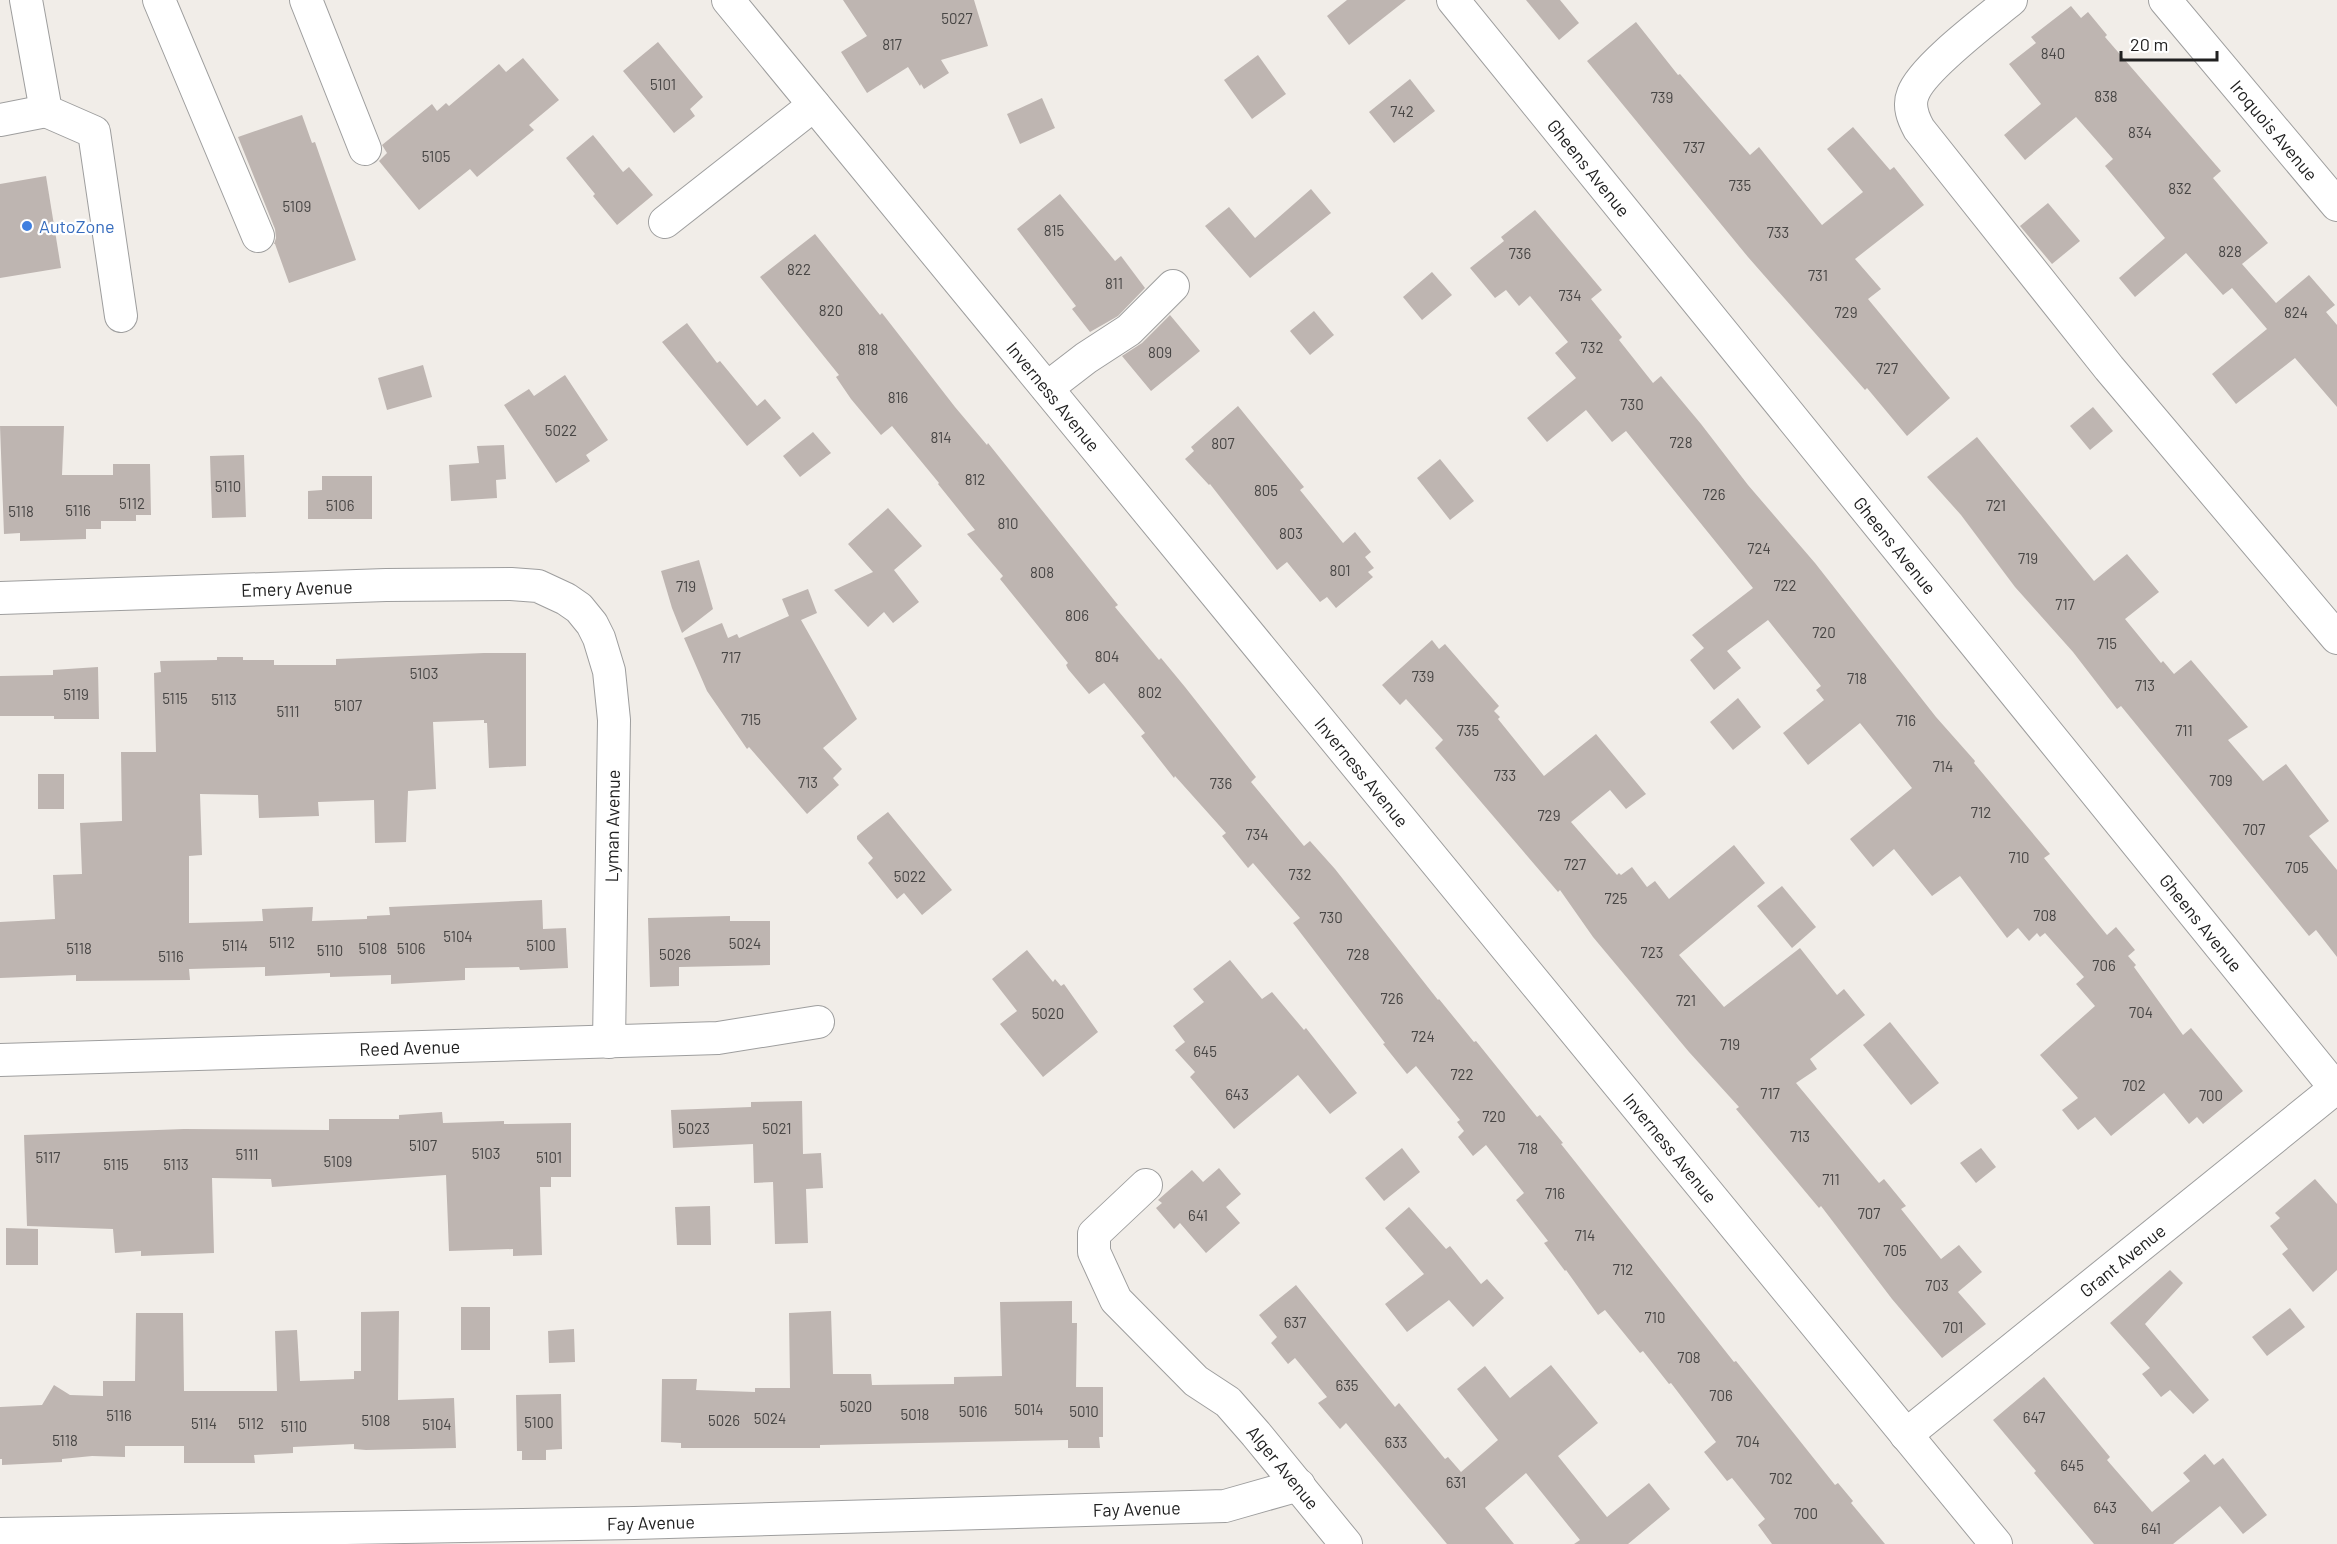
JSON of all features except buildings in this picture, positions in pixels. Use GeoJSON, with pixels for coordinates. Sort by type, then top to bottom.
{"type":"FeatureCollection","features":[{"type":"Feature","properties":{"kind":"street"},"geometry":{"type":"LineString","coordinates":[[26,0],[46,111]]}},
{"type":"Feature","properties":{"kind":"street"},"geometry":{"type":"LineString","coordinates":[[159,0],[258,236]]}},
{"type":"Feature","properties":{"kind":"street"},"geometry":{"type":"LineString","coordinates":[[306,0],[365,149]]}},
{"type":"Feature","properties":{"kind":"street","name":"Inverness Avenue"},"geometry":{"type":"LineString","coordinates":[[728,0],[1996,1544]]}},
{"type":"Feature","properties":{"kind":"street","name":"Gheens Avenue"},"geometry":{"type":"LineString","coordinates":[[1452,0],[2336,1088]]}},
{"type":"Feature","properties":{"kind":"street"},"geometry":{"type":"LineString","coordinates":[[2011,0],[1933,66],[1919,81],[1912,94],[1910,105],[1916,123],[1949,170],[2109,368],[2337,638]]}},
{"type":"Feature","properties":{"kind":"street","name":"Iroquois Avenue"},"geometry":{"type":"LineString","coordinates":[[2165,0],[2337,205]]}},
{"type":"Feature","properties":{"kind":"street"},"geometry":{"type":"LineString","coordinates":[[665,222],[814,105]]}},
{"type":"Feature","properties":{"kind":"street"},"geometry":{"type":"LineString","coordinates":[[0,120],[46,111],[94,132],[121,316]]}},
{"type":"Feature","properties":{"kind":"street"},"geometry":{"type":"LineString","coordinates":[[1047,388],[1086,358],[1129,330],[1173,286]]}},
{"type":"Feature","properties":{"kind":"street","name":"Emery Avenue"},"geometry":{"type":"LineString","coordinates":[[0,598],[386,585],[511,584],[538,586],[566,599],[586,616]]}},
{"type":"Feature","properties":{"kind":"street","name":"Lyman Avenue"},"geometry":{"type":"LineString","coordinates":[[586,616],[599,638],[609,671],[614,720],[609,1042]]}},
{"type":"Feature","properties":{"kind":"street","name":"Reed Avenue"},"geometry":{"type":"LineString","coordinates":[[0,1060],[718,1038],[818,1022]]}},
{"type":"Feature","properties":{"kind":"street","name":"Grant Avenue"},"geometry":{"type":"LineString","coordinates":[[1906,1435],[2336,1088]]}},
{"type":"Feature","properties":{"kind":"street","name":"Alger Avenue"},"geometry":{"type":"LineString","coordinates":[[1146,1185],[1094,1234],[1094,1252],[1116,1300],[1196,1381],[1215,1396],[1228,1402],[1346,1544]]}},
{"type":"Feature","properties":{"kind":"street","name":"Fay Avenue"},"geometry":{"type":"LineString","coordinates":[[0,1534],[634,1534],[1225,1506],[1299,1485]]}},
{"type":"Feature","properties":{"kind":"place","name":"AutoZone"},"geometry":{"type":"Point","coordinates":[27,226]}}]}
